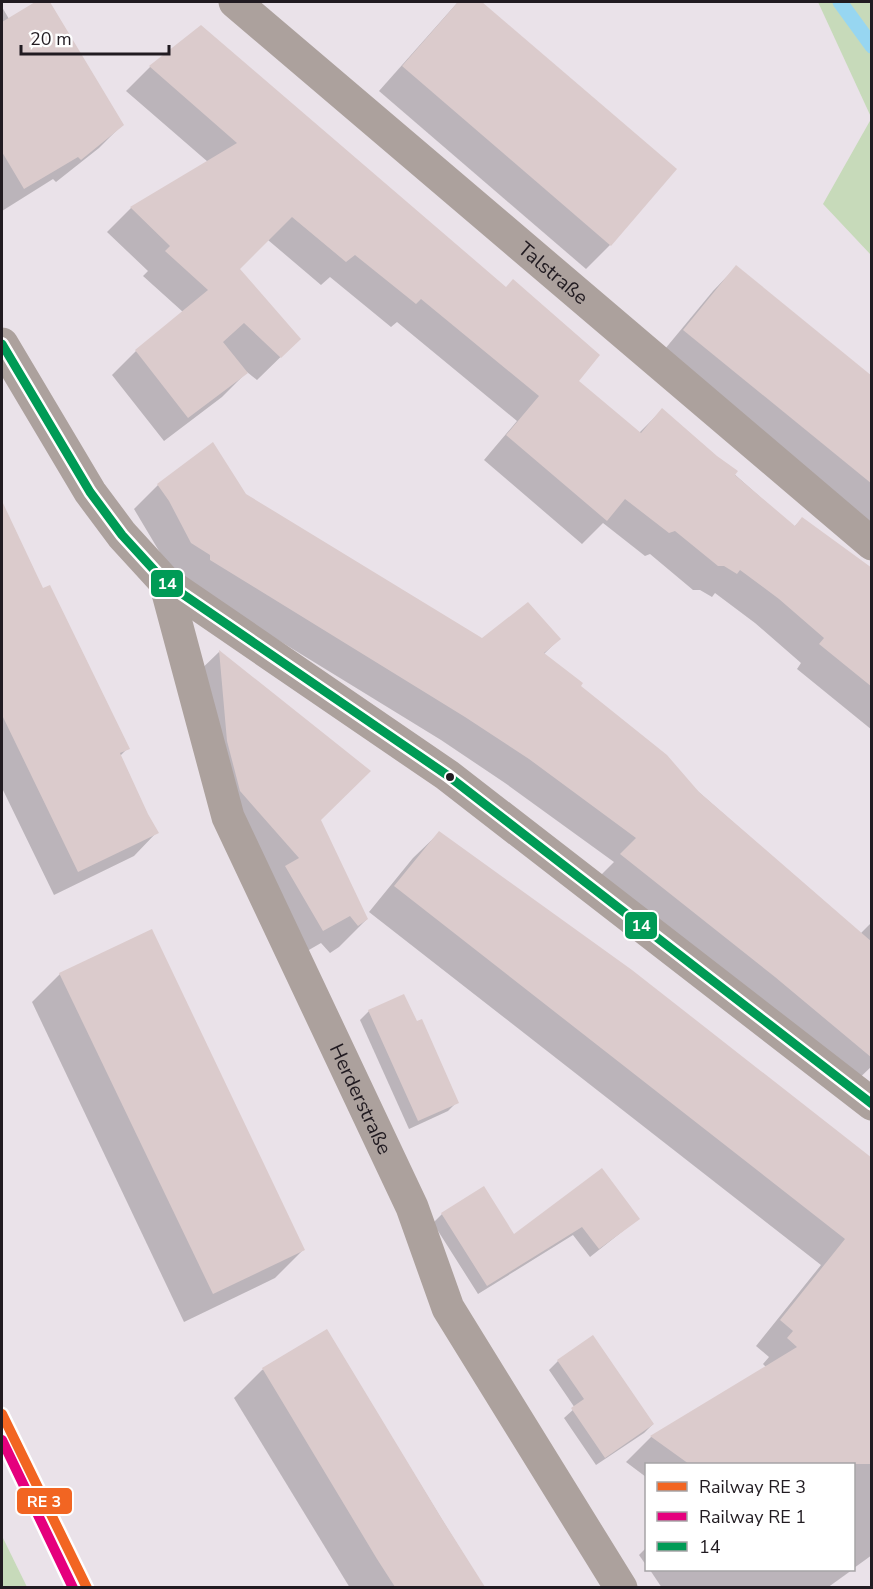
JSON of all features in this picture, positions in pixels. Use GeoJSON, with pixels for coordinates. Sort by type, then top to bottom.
{"type":"FeatureCollection","features":[{"type":"Feature","properties":{"kind":"street","name":"Talstraße"},"geometry":{"type":"LineString","coordinates":[[235,2],[872,544]]}},
{"type":"Feature","properties":{"kind":"street"},"geometry":{"type":"LineString","coordinates":[[2,344],[90,492],[122,535],[165,582],[447,775],[872,1104]]}},
{"type":"Feature","properties":{"kind":"street","name":"Herderstraße"},"geometry":{"type":"LineString","coordinates":[[165,582],[228,817],[412,1207],[447,1308],[621,1587]]}},
{"type":"Feature","properties":{"kind":"green space"},"geometry":{"type":"Polygon","coordinates":[[[818,2],[871,2],[871,117],[818,2]]]}},
{"type":"Feature","properties":{"kind":"green space"},"geometry":{"type":"Polygon","coordinates":[[[871,119],[871,255],[823,204],[871,119]]]}},
{"type":"Feature","properties":{"kind":"green space"},"geometry":{"type":"Polygon","coordinates":[[[2,1536],[27,1587],[2,1587],[2,1536]]]}},
{"type":"Feature","properties":{"kind":"building"},"geometry":{"type":"Polygon","coordinates":[[[35,2],[50,2],[124,125],[81,160],[78,157],[24,189],[2,152],[2,22],[35,2]]]}},
{"type":"Feature","properties":{"kind":"building"},"geometry":{"type":"Polygon","coordinates":[[[458,2],[482,2],[677,169],[611,246],[402,66],[458,2]]]}},
{"type":"Feature","properties":{"kind":"building"},"geometry":{"type":"Polygon","coordinates":[[[201,25],[506,287],[513,279],[600,355],[579,381],[641,433],[662,408],[717,456],[738,471],[735,475],[795,526],[802,517],[872,568],[872,687],[819,644],[824,638],[779,599],[740,570],[737,574],[724,566],[718,566],[675,531],[669,533],[625,499],[607,521],[506,435],[539,396],[421,299],[416,304],[355,255],[346,262],[292,217],[240,269],[301,339],[281,358],[244,323],[223,342],[248,373],[188,418],[135,350],[208,290],[165,251],[170,246],[130,207],[237,143],[149,66],[201,25]]]}},
{"type":"Feature","properties":{"kind":"building"},"geometry":{"type":"Polygon","coordinates":[[[736,265],[872,376],[872,484],[683,330],[736,265]]]}},
{"type":"Feature","properties":{"kind":"building"},"geometry":{"type":"Polygon","coordinates":[[[213,442],[246,494],[482,638],[528,602],[561,639],[544,653],[583,683],[581,686],[667,755],[699,792],[872,942],[872,1058],[775,977],[620,854],[636,838],[529,759],[210,560],[210,555],[191,543],[169,501],[157,484],[213,442]]]}},
{"type":"Feature","properties":{"kind":"building"},"geometry":{"type":"Polygon","coordinates":[[[2,501],[43,588],[50,585],[130,749],[120,753],[159,833],[78,872],[2,715],[2,501]]]}},
{"type":"Feature","properties":{"kind":"building"},"geometry":{"type":"Polygon","coordinates":[[[219,650],[371,771],[321,820],[368,919],[358,926],[350,916],[323,931],[285,866],[299,858],[240,791],[227,741],[219,650]]]}},
{"type":"Feature","properties":{"kind":"building"},"geometry":{"type":"Polygon","coordinates":[[[439,831],[632,970],[872,1158],[872,1464],[688,1463],[650,1436],[797,1347],[787,1338],[793,1331],[780,1320],[845,1239],[394,886],[439,831]]]}},
{"type":"Feature","properties":{"kind":"building"},"geometry":{"type":"Polygon","coordinates":[[[152,929],[305,1250],[213,1294],[59,973],[152,929]]]}},
{"type":"Feature","properties":{"kind":"building"},"geometry":{"type":"Polygon","coordinates":[[[404,994],[417,1021],[422,1019],[459,1103],[418,1121],[368,1010],[404,994]]]}},
{"type":"Feature","properties":{"kind":"building"},"geometry":{"type":"Polygon","coordinates":[[[602,1168],[640,1219],[599,1249],[582,1227],[487,1286],[441,1213],[484,1186],[514,1234],[602,1168]]]}},
{"type":"Feature","properties":{"kind":"building"},"geometry":{"type":"Polygon","coordinates":[[[327,1329],[485,1587],[395,1587],[377,1559],[262,1368],[327,1329]]]}},
{"type":"Feature","properties":{"kind":"building"},"geometry":{"type":"Polygon","coordinates":[[[593,1335],[654,1424],[605,1458],[571,1408],[584,1399],[557,1360],[593,1335]]]}},
{"type":"Feature","properties":{"kind":"waterway"},"geometry":{"type":"LineString","coordinates":[[840,2],[872,46]]}},
{"type":"Feature","properties":{"kind":"transit line","name":"14"},"geometry":{"type":"LineString","coordinates":[[2,344],[90,492],[122,535],[165,582],[447,775],[872,1104]]}},
{"type":"Feature","properties":{"kind":"transit line"},"geometry":{"type":"LineString","coordinates":[[2,1414],[87,1588]]}},
{"type":"Feature","properties":{"kind":"transit line"},"geometry":{"type":"LineString","coordinates":[[2,1440],[73,1588]]}}]}
